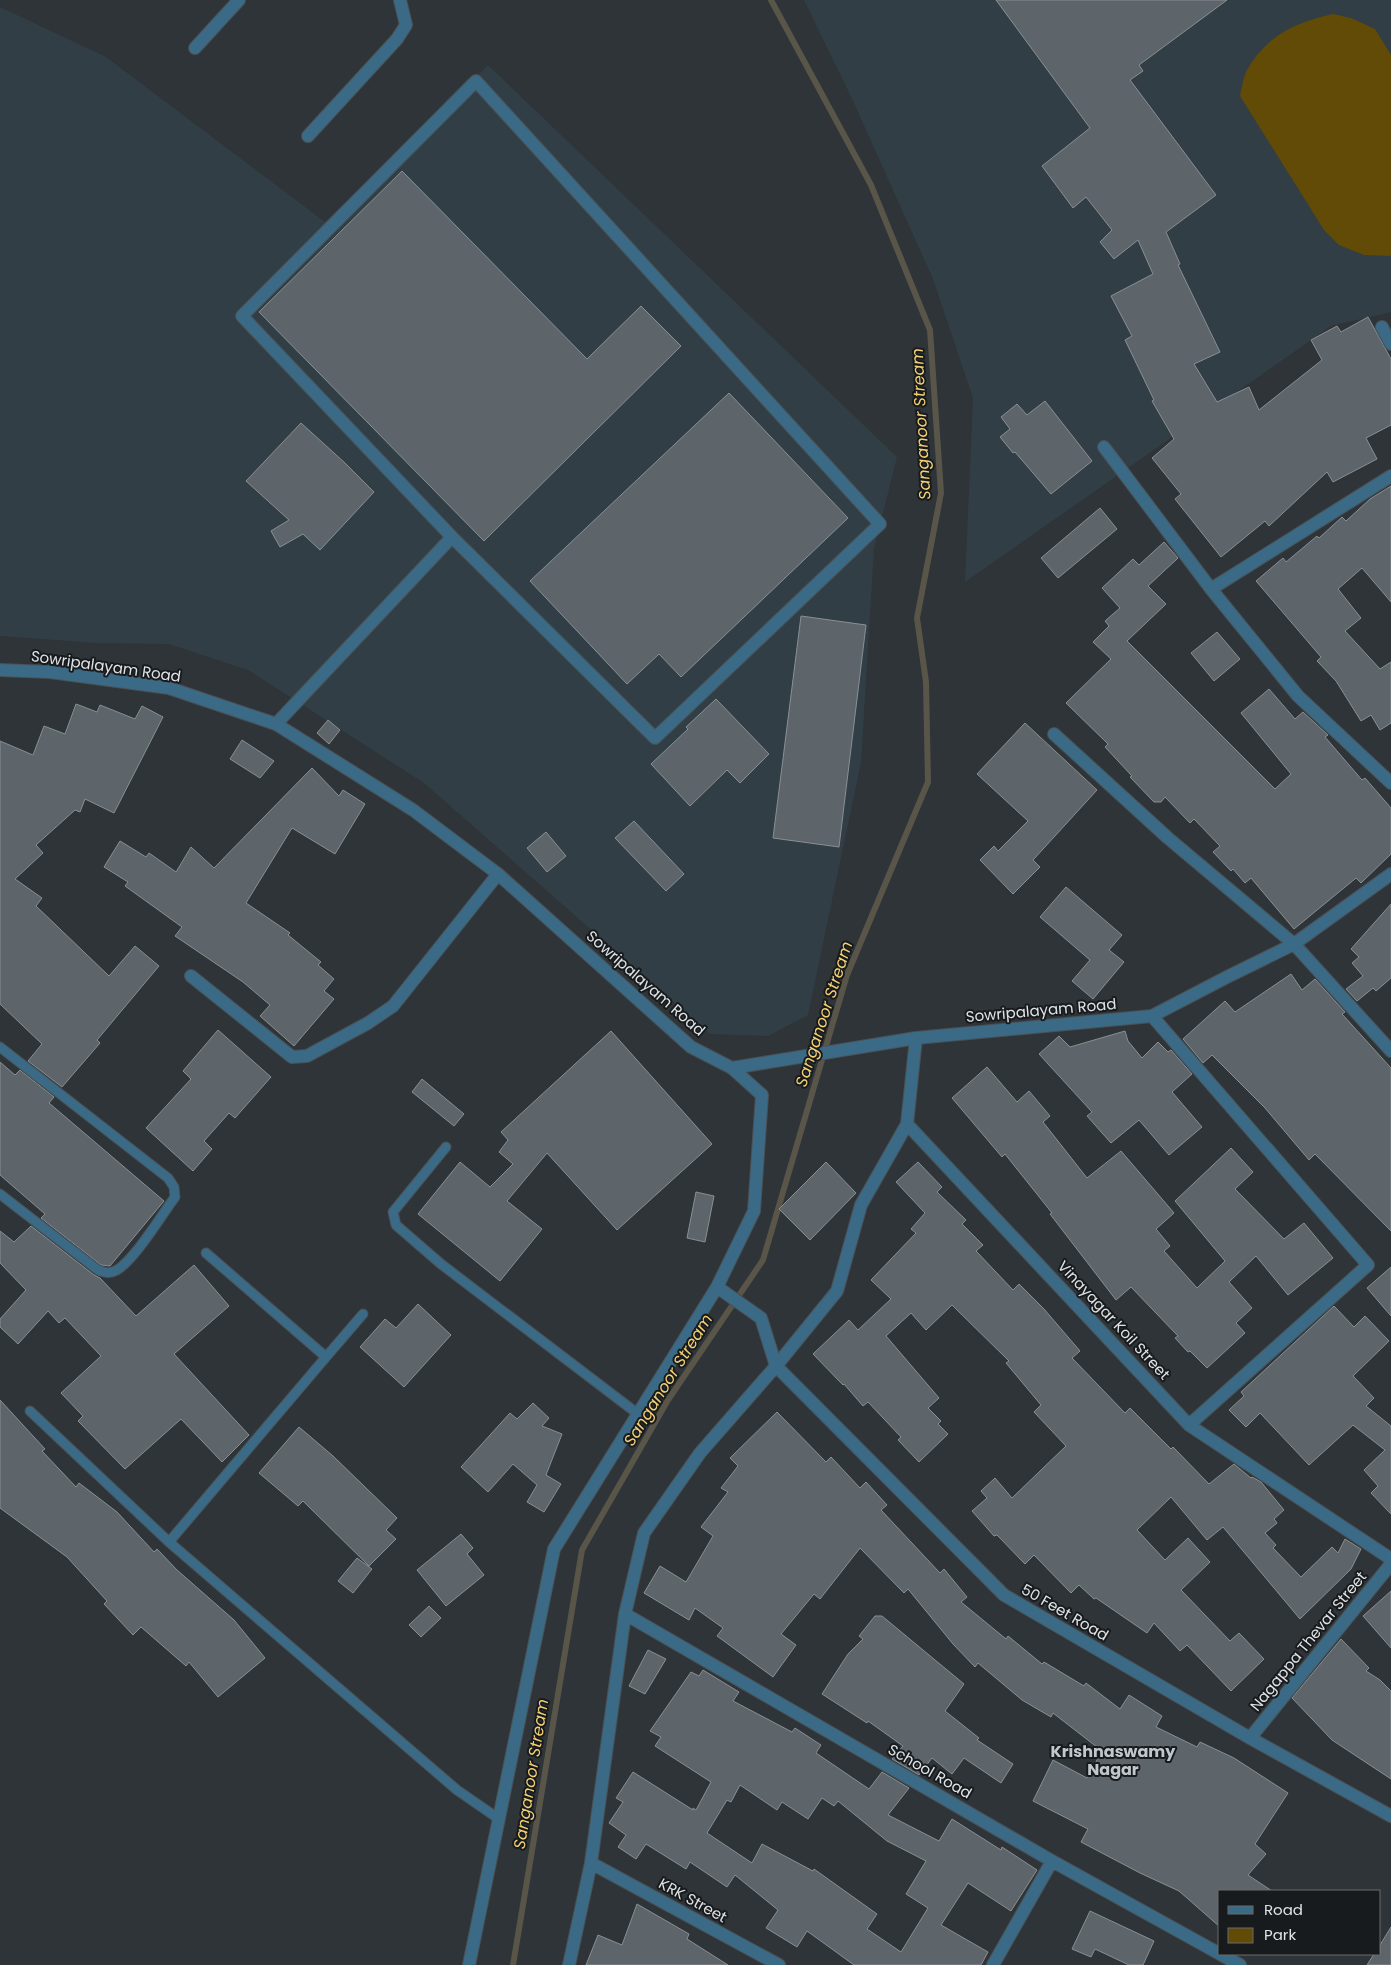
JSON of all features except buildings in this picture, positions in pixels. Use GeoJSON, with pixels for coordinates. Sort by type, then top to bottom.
{"type":"FeatureCollection","features":[{"type":"Feature","properties":{"kind":"street"},"geometry":{"type":"LineString","coordinates":[[195,48],[239,0]]}},
{"type":"Feature","properties":{"kind":"street"},"geometry":{"type":"LineString","coordinates":[[308,136],[397,39],[406,25],[400,0]]}},
{"type":"Feature","properties":{"kind":"street"},"geometry":{"type":"LineString","coordinates":[[476,81],[880,524],[654,738],[452,537],[242,316],[476,81]]}},
{"type":"Feature","properties":{"kind":"street"},"geometry":{"type":"LineString","coordinates":[[1382,327],[1391,344]]}},
{"type":"Feature","properties":{"kind":"street"},"geometry":{"type":"LineString","coordinates":[[1104,447],[1211,589],[1298,696],[1391,783]]}},
{"type":"Feature","properties":{"kind":"street"},"geometry":{"type":"LineString","coordinates":[[1211,589],[1391,476]]}},
{"type":"Feature","properties":{"kind":"street"},"geometry":{"type":"LineString","coordinates":[[276,724],[452,537]]}},
{"type":"Feature","properties":{"kind":"street","name":"Sowripalayam Road"},"geometry":{"type":"LineString","coordinates":[[0,670],[50,672],[169,688],[276,724],[413,810],[498,874],[691,1047],[732,1068],[916,1038],[1152,1016],[1227,976],[1294,944],[1391,874]]}},
{"type":"Feature","properties":{"kind":"street"},"geometry":{"type":"LineString","coordinates":[[1054,734],[1168,838],[1294,944],[1391,1051]]}},
{"type":"Feature","properties":{"kind":"street"},"geometry":{"type":"LineString","coordinates":[[191,976],[292,1057],[307,1056],[368,1023],[393,1006],[498,874]]}},
{"type":"Feature","properties":{"kind":"street"},"geometry":{"type":"LineString","coordinates":[[1152,1016],[1368,1265],[1189,1425]]}},
{"type":"Feature","properties":{"kind":"street"},"geometry":{"type":"LineString","coordinates":[[569,1965],[591,1862],[626,1614],[644,1533],[700,1453],[776,1366],[837,1291],[861,1205],[907,1124],[916,1038]]}},
{"type":"Feature","properties":{"kind":"street"},"geometry":{"type":"LineString","coordinates":[[469,1965],[554,1549],[717,1287],[754,1211],[762,1095],[732,1068]]}},
{"type":"Feature","properties":{"kind":"street","name":"Vinayagar Koil Street"},"geometry":{"type":"LineString","coordinates":[[907,1124],[1189,1425],[1391,1559]]}},
{"type":"Feature","properties":{"kind":"street"},"geometry":{"type":"LineString","coordinates":[[717,1287],[761,1318],[776,1366]]}},
{"type":"Feature","properties":{"kind":"street","name":"50 Feet Road"},"geometry":{"type":"LineString","coordinates":[[776,1366],[1004,1595],[1250,1738],[1391,1816]]}},
{"type":"Feature","properties":{"kind":"street","name":"Nagappa Thevar Street"},"geometry":{"type":"LineString","coordinates":[[1250,1738],[1391,1564]]}},
{"type":"Feature","properties":{"kind":"street","name":"School Road"},"geometry":{"type":"LineString","coordinates":[[626,1614],[1052,1860],[1218,1953]]}},
{"type":"Feature","properties":{"kind":"street"},"geometry":{"type":"LineString","coordinates":[[993,1965],[1052,1860]]}},
{"type":"Feature","properties":{"kind":"street","name":"KRK Street"},"geometry":{"type":"LineString","coordinates":[[591,1862],[779,1965]]}},
{"type":"Feature","properties":{"kind":"street","name":"School Road"},"geometry":{"type":"LineString","coordinates":[[1222,1955],[1240,1965]]}},
{"type":"Feature","properties":{"kind":"lane"},"geometry":{"type":"LineString","coordinates":[[0,1047],[168,1178],[174,1187],[175,1197],[128,1261],[115,1271],[107,1273],[98,1270],[0,1194]]}},
{"type":"Feature","properties":{"kind":"lane"},"geometry":{"type":"LineString","coordinates":[[446,1147],[392,1212],[396,1225],[441,1264],[638,1414]]}},
{"type":"Feature","properties":{"kind":"lane"},"geometry":{"type":"LineString","coordinates":[[206,1253],[326,1357]]}},
{"type":"Feature","properties":{"kind":"lane"},"geometry":{"type":"LineString","coordinates":[[169,1542],[363,1314]]}},
{"type":"Feature","properties":{"kind":"lane"},"geometry":{"type":"LineString","coordinates":[[30,1411],[169,1542],[457,1790],[499,1818]]}},
{"type":"Feature","properties":{"kind":"shaded area"},"geometry":{"type":"Polygon","coordinates":[[[804,0],[1391,0],[1391,312],[1331,326],[965,582],[973,398],[933,279],[853,101],[804,0]]]}},
{"type":"Feature","properties":{"kind":"shaded area"},"geometry":{"type":"Polygon","coordinates":[[[0,7],[106,57],[325,222],[488,65],[897,457],[874,549],[861,762],[808,1015],[768,1036],[710,1034],[424,783],[248,670],[169,644],[98,643],[0,636],[0,7]]]}},
{"type":"Feature","properties":{"kind":"green space"},"geometry":{"type":"Polygon","coordinates":[[[1333,14],[1351,18],[1375,29],[1391,55],[1391,256],[1364,255],[1339,245],[1324,230],[1240,96],[1247,70],[1264,47],[1273,39],[1306,21],[1333,14]]]}},
{"type":"Feature","properties":{"kind":"waterway","name":"Sanganoor Stream"},"geometry":{"type":"LineString","coordinates":[[513,1965],[582,1550],[668,1400],[763,1260],[847,975],[928,782],[926,682],[917,618],[941,493],[930,330],[871,185],[771,0]]}},
{"type":"Feature","properties":{"kind":"district","name":"Krishnaswamy Nagar"},"geometry":{"type":"Point","coordinates":[1113,1760]}}]}
